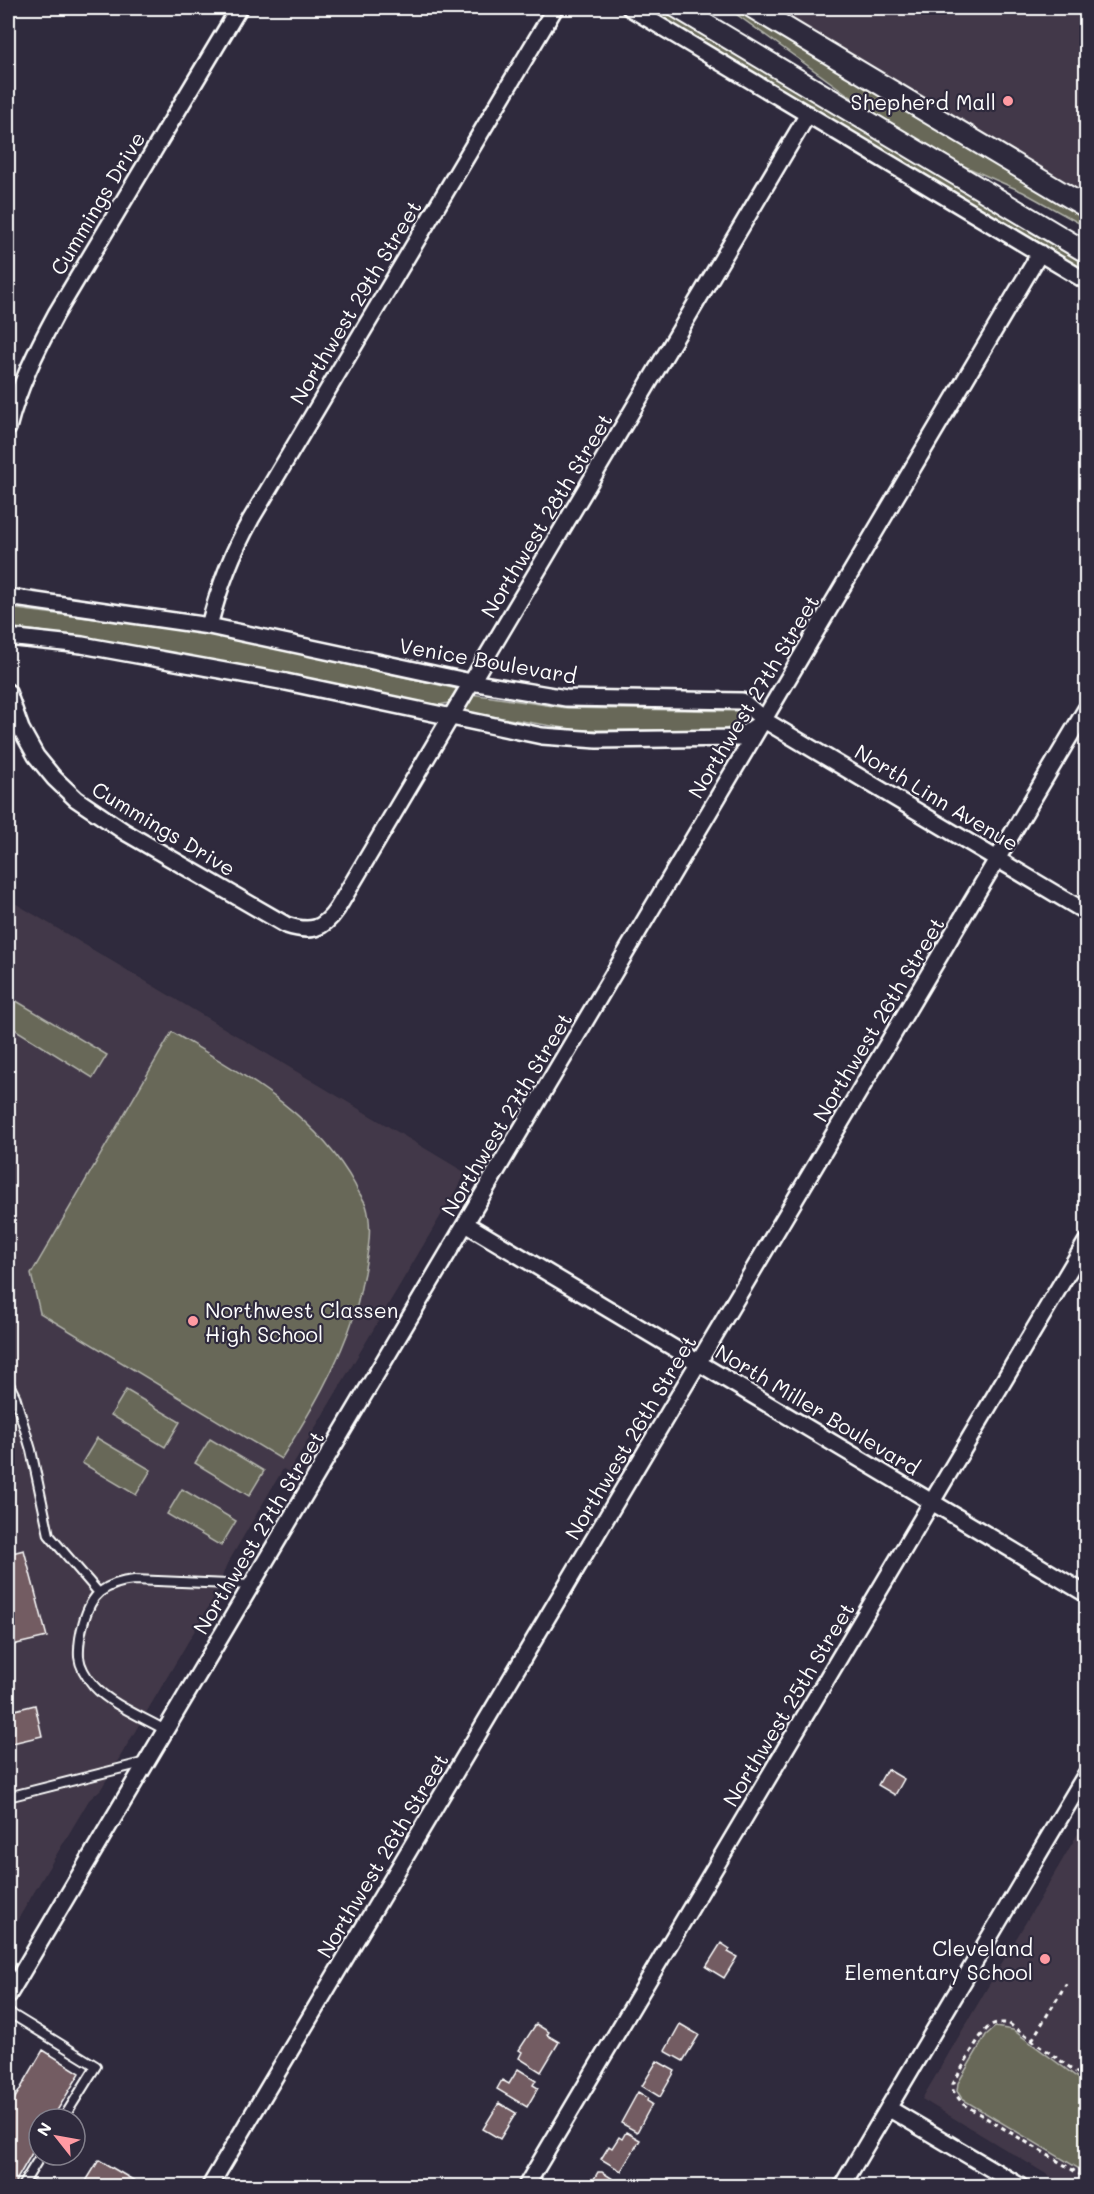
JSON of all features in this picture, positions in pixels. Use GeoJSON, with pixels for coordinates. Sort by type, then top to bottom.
{"type":"FeatureCollection","features":[{"type":"Feature","properties":{"kind":"main road"},"geometry":{"type":"LineString","coordinates":[[678,8],[1082,245]]}},
{"type":"Feature","properties":{"kind":"main road"},"geometry":{"type":"LineString","coordinates":[[709,8],[718,32]]}},
{"type":"Feature","properties":{"kind":"main road"},"geometry":{"type":"LineString","coordinates":[[753,8],[1086,207]]}},
{"type":"Feature","properties":{"kind":"street","name":"Cummings Drive"},"geometry":{"type":"LineString","coordinates":[[8,428],[26,376],[56,314],[239,8]]}},
{"type":"Feature","properties":{"kind":"street","name":"Northwest 29th Street"},"geometry":{"type":"LineString","coordinates":[[209,626],[223,579],[242,535],[555,8]]}},
{"type":"Feature","properties":{"kind":"street"},"geometry":{"type":"LineString","coordinates":[[630,8],[1086,281]]}},
{"type":"Feature","properties":{"kind":"street","name":"Northwest 28th Street"},"geometry":{"type":"LineString","coordinates":[[313,929],[326,924],[331,918],[808,114]]}},
{"type":"Feature","properties":{"kind":"street","name":"Northwest 27th Street"},"geometry":{"type":"LineString","coordinates":[[9,1989],[147,1762],[1040,253]]}},
{"type":"Feature","properties":{"kind":"street","name":"Venice Boulevard"},"geometry":{"type":"LineString","coordinates":[[8,597],[209,626],[471,682],[566,698],[742,701],[764,720]]}},
{"type":"Feature","properties":{"kind":"street"},"geometry":{"type":"LineString","coordinates":[[8,637],[82,645],[274,680],[542,736],[597,740],[738,738],[764,720]]}},
{"type":"Feature","properties":{"kind":"street","name":"Cummings Drive"},"geometry":{"type":"LineString","coordinates":[[8,692],[21,729],[36,756],[54,778],[76,799],[125,832],[286,925],[299,930],[313,929]]}},
{"type":"Feature","properties":{"kind":"street","name":"Northwest 26th Street"},"geometry":{"type":"LineString","coordinates":[[210,2187],[1086,709]]}},
{"type":"Feature","properties":{"kind":"street","name":"North Linn Avenue"},"geometry":{"type":"LineString","coordinates":[[764,720],[1086,912]]}},
{"type":"Feature","properties":{"kind":"street","name":"North Miller Boulevard"},"geometry":{"type":"LineString","coordinates":[[466,1224],[1086,1594]]}},
{"type":"Feature","properties":{"kind":"street","name":"Northwest 25th Street"},"geometry":{"type":"LineString","coordinates":[[526,2187],[1086,1242]]}},
{"type":"Feature","properties":{"kind":"street"},"geometry":{"type":"LineString","coordinates":[[842,2187],[1086,1774]]}},
{"type":"Feature","properties":{"kind":"street"},"geometry":{"type":"LineString","coordinates":[[888,2108],[1020,2187]]}},
{"type":"Feature","properties":{"kind":"lane"},"geometry":{"type":"LineString","coordinates":[[8,1382],[15,1396],[31,1450],[49,1535],[99,1593]]}},
{"type":"Feature","properties":{"kind":"lane"},"geometry":{"type":"LineString","coordinates":[[165,1730],[110,1699],[87,1677],[79,1659],[83,1623],[92,1602],[99,1593],[117,1582],[134,1580],[252,1585]]}},
{"type":"Feature","properties":{"kind":"lane"},"geometry":{"type":"LineString","coordinates":[[8,1797],[147,1762]]}},
{"type":"Feature","properties":{"kind":"lane"},"geometry":{"type":"LineString","coordinates":[[8,2012],[96,2066],[70,2107]]}},
{"type":"Feature","properties":{"kind":"lane"},"geometry":{"type":"LineString","coordinates":[[22,2187],[34,2167]]}},
{"type":"Feature","properties":{"kind":"path"},"geometry":{"type":"LineString","coordinates":[[1032,2040],[1066,1984]]}},
{"type":"Feature","properties":{"kind":"path"},"geometry":{"type":"LineString","coordinates":[[1086,2079],[1008,2023],[991,2024],[983,2033],[953,2084],[953,2091],[963,2104],[1086,2178]]}},
{"type":"Feature","properties":{"kind":"shaded area","name":"Shepherd Mall"},"geometry":{"type":"Polygon","coordinates":[[[774,8],[1086,8],[1086,194],[774,8]]]}},
{"type":"Feature","properties":{"kind":"shaded area","name":"Northwest Classen High School"},"geometry":{"type":"Polygon","coordinates":[[[8,899],[466,1173],[289,1472],[283,1469],[226,1566],[215,1596],[101,1789],[89,1800],[8,1936],[8,899]]]}},
{"type":"Feature","properties":{"kind":"shaded area","name":"Cleveland Elementary School"},"geometry":{"type":"Polygon","coordinates":[[[1086,1820],[1086,2186],[1066,2186],[922,2099],[1086,1820]]]}},
{"type":"Feature","properties":{"kind":"green space"},"geometry":{"type":"Polygon","coordinates":[[[646,8],[658,8],[1086,265],[1086,271],[646,8]]]}},
{"type":"Feature","properties":{"kind":"green space"},"geometry":{"type":"Polygon","coordinates":[[[738,10],[1086,219],[1086,227],[1023,192],[955,162],[872,112],[736,14],[738,10]]]}},
{"type":"Feature","properties":{"kind":"green space"},"geometry":{"type":"Polygon","coordinates":[[[8,608],[206,633],[457,689],[448,703],[435,706],[53,633],[8,627],[8,608]]]}},
{"type":"Feature","properties":{"kind":"green space"},"geometry":{"type":"Polygon","coordinates":[[[471,694],[567,708],[739,711],[746,724],[721,730],[577,730],[460,711],[471,694]]]}},
{"type":"Feature","properties":{"kind":"green space"},"geometry":{"type":"Polygon","coordinates":[[[8,996],[107,1055],[93,1078],[8,1025],[8,996]]]}},
{"type":"Feature","properties":{"kind":"green space"},"geometry":{"type":"Polygon","coordinates":[[[172,1032],[249,1079],[297,1115],[338,1159],[366,1205],[369,1239],[355,1313],[322,1389],[281,1459],[40,1313],[31,1274],[172,1032]]]}},
{"type":"Feature","properties":{"kind":"green space"},"geometry":{"type":"Polygon","coordinates":[[[126,1390],[180,1422],[165,1447],[111,1415],[126,1390]]]}},
{"type":"Feature","properties":{"kind":"green space"},"geometry":{"type":"Polygon","coordinates":[[[97,1438],[151,1470],[136,1495],[82,1463],[97,1438]]]}},
{"type":"Feature","properties":{"kind":"green space"},"geometry":{"type":"Polygon","coordinates":[[[210,1439],[264,1471],[249,1496],[195,1463],[210,1439]]]}},
{"type":"Feature","properties":{"kind":"green space"},"geometry":{"type":"Polygon","coordinates":[[[182,1489],[236,1521],[221,1546],[167,1514],[182,1489]]]}},
{"type":"Feature","properties":{"kind":"green space"},"geometry":{"type":"Polygon","coordinates":[[[995,2027],[1013,2030],[1086,2084],[1086,2173],[962,2099],[957,2091],[958,2083],[986,2035],[995,2027]]]}},
{"type":"Feature","properties":{"kind":"building"},"geometry":{"type":"Polygon","coordinates":[[[24,1550],[47,1637],[8,1646],[8,1554],[24,1550]]]}},
{"type":"Feature","properties":{"kind":"building"},"geometry":{"type":"Polygon","coordinates":[[[8,1693],[11,1711],[35,1705],[42,1736],[8,1744],[8,1693]]]}},
{"type":"Feature","properties":{"kind":"building"},"geometry":{"type":"Polygon","coordinates":[[[887,1769],[904,1779],[895,1795],[878,1785],[887,1769]]]}},
{"type":"Feature","properties":{"kind":"building"},"geometry":{"type":"Polygon","coordinates":[[[721,1943],[730,1949],[728,1952],[737,1957],[724,1978],[706,1967],[721,1943]]]}},
{"type":"Feature","properties":{"kind":"building"},"geometry":{"type":"Polygon","coordinates":[[[1086,1983],[1086,1996],[1080,1993],[1086,1983]]]}},
{"type":"Feature","properties":{"kind":"building"},"geometry":{"type":"Polygon","coordinates":[[[536,2024],[549,2032],[547,2035],[559,2042],[541,2072],[519,2058],[522,2052],[519,2050],[536,2024]]]}},
{"type":"Feature","properties":{"kind":"building"},"geometry":{"type":"Polygon","coordinates":[[[680,2024],[699,2035],[683,2061],[665,2051],[680,2024]]]}},
{"type":"Feature","properties":{"kind":"building"},"geometry":{"type":"Polygon","coordinates":[[[43,2050],[80,2073],[59,2107],[27,2107],[27,2162],[13,2186],[8,2182],[8,2110],[43,2050]]]}},
{"type":"Feature","properties":{"kind":"building"},"geometry":{"type":"Polygon","coordinates":[[[657,2061],[675,2071],[660,2097],[642,2086],[657,2061]]]}},
{"type":"Feature","properties":{"kind":"building"},"geometry":{"type":"Polygon","coordinates":[[[518,2069],[536,2080],[533,2085],[538,2088],[527,2107],[497,2089],[502,2080],[509,2084],[518,2069]]]}},
{"type":"Feature","properties":{"kind":"building"},"geometry":{"type":"Polygon","coordinates":[[[638,2092],[648,2098],[647,2101],[652,2104],[637,2132],[621,2123],[638,2092]]]}},
{"type":"Feature","properties":{"kind":"building"},"geometry":{"type":"Polygon","coordinates":[[[499,2103],[516,2113],[500,2139],[483,2129],[499,2103]]]}},
{"type":"Feature","properties":{"kind":"building"},"geometry":{"type":"Polygon","coordinates":[[[626,2132],[640,2140],[621,2171],[601,2159],[609,2146],[612,2148],[619,2137],[622,2139],[626,2132]]]}},
{"type":"Feature","properties":{"kind":"building"},"geometry":{"type":"Polygon","coordinates":[[[99,2160],[140,2184],[138,2186],[83,2186],[99,2160]]]}},
{"type":"Feature","properties":{"kind":"building"},"geometry":{"type":"Polygon","coordinates":[[[598,2172],[602,2172],[624,2186],[590,2186],[598,2172]]]}},
{"type":"Feature","properties":{"kind":"place","name":"Shepherd Mall"},"geometry":{"type":"Point","coordinates":[1008,101]}},
{"type":"Feature","properties":{"kind":"place","name":"Northwest Classen High School"},"geometry":{"type":"Point","coordinates":[193,1321]}},
{"type":"Feature","properties":{"kind":"place","name":"Cleveland Elementary School"},"geometry":{"type":"Point","coordinates":[1045,1959]}}]}
